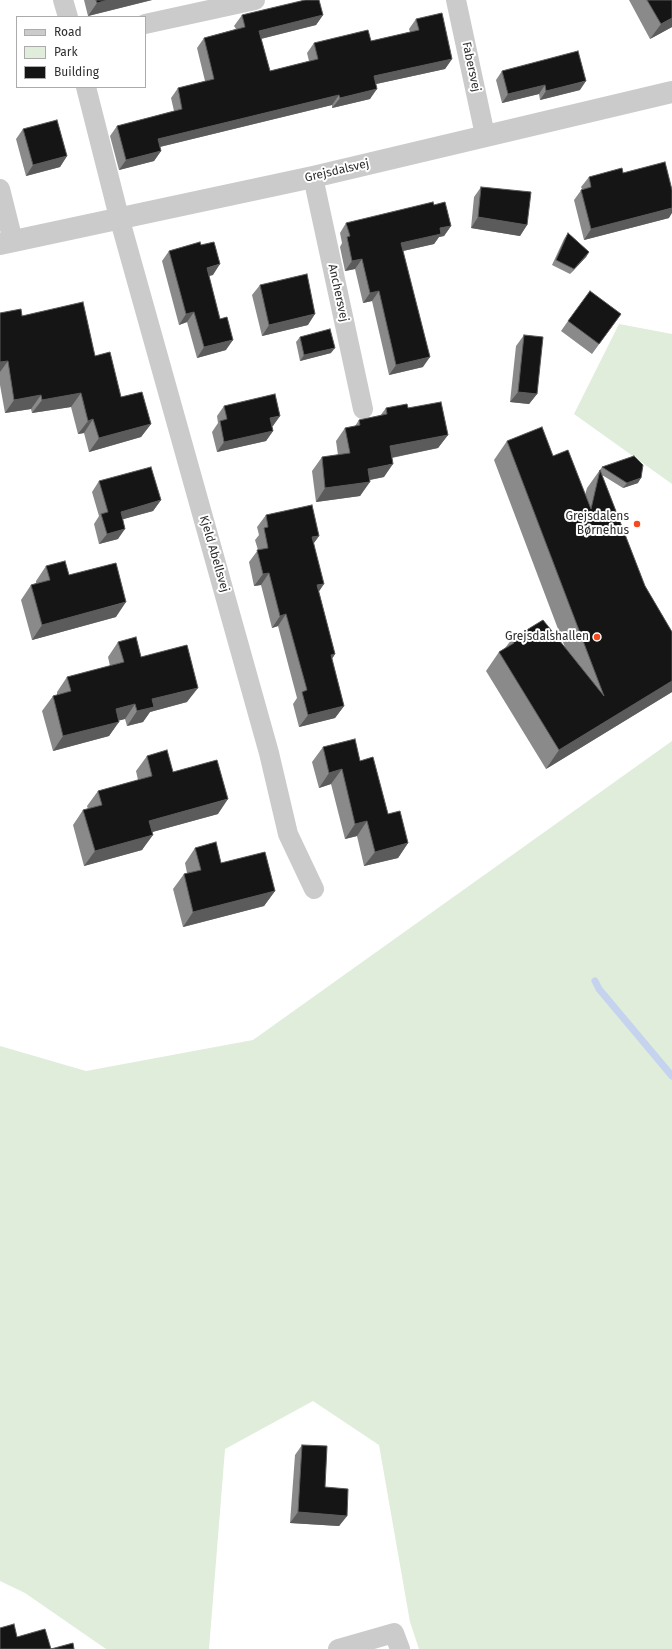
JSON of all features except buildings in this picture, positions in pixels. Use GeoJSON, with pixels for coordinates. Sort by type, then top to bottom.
{"type":"FeatureCollection","features":[{"type":"Feature","properties":{"kind":"street"},"geometry":{"type":"LineString","coordinates":[[63,0],[68,16]]}},
{"type":"Feature","properties":{"kind":"street"},"geometry":{"type":"LineString","coordinates":[[146,24],[255,0]]}},
{"type":"Feature","properties":{"kind":"street","name":"Fabersvej"},"geometry":{"type":"LineString","coordinates":[[456,0],[485,135]]}},
{"type":"Feature","properties":{"kind":"street","name":"Kjeld Abellsvej"},"geometry":{"type":"LineString","coordinates":[[86,88],[119,217],[260,722],[288,834],[314,888]]}},
{"type":"Feature","properties":{"kind":"street","name":"Grejsdalsvej"},"geometry":{"type":"LineString","coordinates":[[6,243],[119,217],[313,177],[485,135],[672,92]]}},
{"type":"Feature","properties":{"kind":"street","name":"Anchersvej"},"geometry":{"type":"LineString","coordinates":[[313,177],[363,409]]}},
{"type":"Feature","properties":{"kind":"street"},"geometry":{"type":"LineString","coordinates":[[0,189],[6,243]]}},
{"type":"Feature","properties":{"kind":"street"},"geometry":{"type":"LineString","coordinates":[[338,1649],[394,1633],[400,1649]]}},
{"type":"Feature","properties":{"kind":"green space"},"geometry":{"type":"Polygon","coordinates":[[[619,324],[672,334],[672,484],[574,414],[619,324]]]}},
{"type":"Feature","properties":{"kind":"green space"},"geometry":{"type":"Polygon","coordinates":[[[672,741],[672,1649],[419,1649],[410,1622],[379,1445],[313,1401],[225,1449],[209,1649],[106,1649],[25,1593],[0,1581],[0,1046],[86,1071],[253,1040],[672,741]]]}},
{"type":"Feature","properties":{"kind":"waterway"},"geometry":{"type":"LineString","coordinates":[[595,981],[599,989],[672,1076]]}},
{"type":"Feature","properties":{"kind":"place","name":"Grejsdalens Børnehus"},"geometry":{"type":"Point","coordinates":[637,524]}},
{"type":"Feature","properties":{"kind":"place","name":"Grejsdalshallen"},"geometry":{"type":"Point","coordinates":[597,637]}}]}
